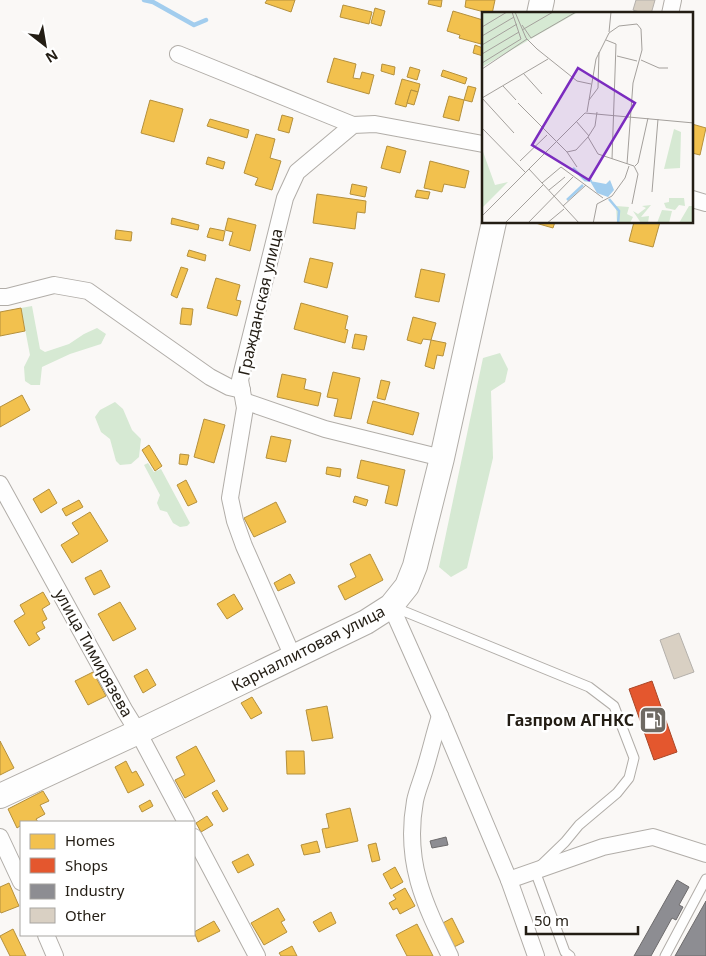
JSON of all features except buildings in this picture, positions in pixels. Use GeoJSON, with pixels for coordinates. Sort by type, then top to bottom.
{"type":"FeatureCollection","features":[{"type":"Feature","properties":{"kind":"street"},"geometry":{"type":"LineString","coordinates":[[178,54],[353,125],[375,124],[482,144]]}},
{"type":"Feature","properties":{"kind":"street","name":"Гражданская улица"},"geometry":{"type":"LineString","coordinates":[[292,658],[244,546],[235,521],[230,498],[245,408],[240,380],[285,198],[297,172],[353,125]]}},
{"type":"Feature","properties":{"kind":"street","name":"Карналлитовая улица"},"geometry":{"type":"LineString","coordinates":[[0,796],[292,658],[366,622],[391,606],[407,586],[415,566],[442,458],[494,224]]}},
{"type":"Feature","properties":{"kind":"street"},"geometry":{"type":"LineString","coordinates":[[0,297],[7,297],[54,285],[88,291],[210,377],[243,396],[325,429],[442,458]]}},
{"type":"Feature","properties":{"kind":"street","name":"улица Тимирязева"},"geometry":{"type":"LineString","coordinates":[[0,484],[185,821]]}},
{"type":"Feature","properties":{"kind":"street"},"geometry":{"type":"LineString","coordinates":[[391,606],[509,880],[536,956]]}},
{"type":"Feature","properties":{"kind":"street"},"geometry":{"type":"LineString","coordinates":[[440,716],[415,800],[412,828],[413,857],[420,887],[430,916],[450,956]]}},
{"type":"Feature","properties":{"kind":"street"},"geometry":{"type":"LineString","coordinates":[[0,837],[20,880]]}},
{"type":"Feature","properties":{"kind":"street"},"geometry":{"type":"LineString","coordinates":[[509,880],[603,847],[653,837],[706,854]]}},
{"type":"Feature","properties":{"kind":"street"},"geometry":{"type":"LineString","coordinates":[[195,839],[257,956]]}},
{"type":"Feature","properties":{"kind":"street"},"geometry":{"type":"LineString","coordinates":[[46,936],[55,956]]}},
{"type":"Feature","properties":{"kind":"lane"},"geometry":{"type":"LineString","coordinates":[[391,606],[589,687],[614,706],[634,758],[629,778],[617,793],[579,825],[565,842],[535,871],[565,952],[570,956]]}},
{"type":"Feature","properties":{"kind":"lane"},"geometry":{"type":"LineString","coordinates":[[665,956],[706,879]]}},
{"type":"Feature","properties":{"kind":"green space"},"geometry":{"type":"Polygon","coordinates":[[[32,306],[40,349],[45,352],[69,344],[97,328],[106,334],[101,344],[70,354],[42,367],[40,385],[31,385],[25,381],[24,367],[30,355],[21,308],[32,306]]]}},
{"type":"Feature","properties":{"kind":"green space"},"geometry":{"type":"Polygon","coordinates":[[[500,353],[508,369],[505,382],[491,391],[493,458],[467,568],[451,577],[439,567],[483,358],[500,353]]]}},
{"type":"Feature","properties":{"kind":"green space"},"geometry":{"type":"Polygon","coordinates":[[[115,402],[123,409],[132,430],[141,439],[139,457],[131,464],[120,465],[116,461],[110,439],[101,432],[95,417],[100,410],[115,402]]]}},
{"type":"Feature","properties":{"kind":"green space"},"geometry":{"type":"Polygon","coordinates":[[[148,463],[154,472],[161,469],[190,523],[187,526],[180,527],[173,523],[167,512],[160,510],[157,503],[160,495],[144,465],[148,463]]]}},
{"type":"Feature","properties":{"kind":"waterway"},"geometry":{"type":"LineString","coordinates":[[144,0],[153,2],[194,25],[206,20]]}},
{"type":"Feature","properties":{"kind":"place","name":"Газпром АГНКС"},"geometry":{"type":"Point","coordinates":[653,720]}}]}
